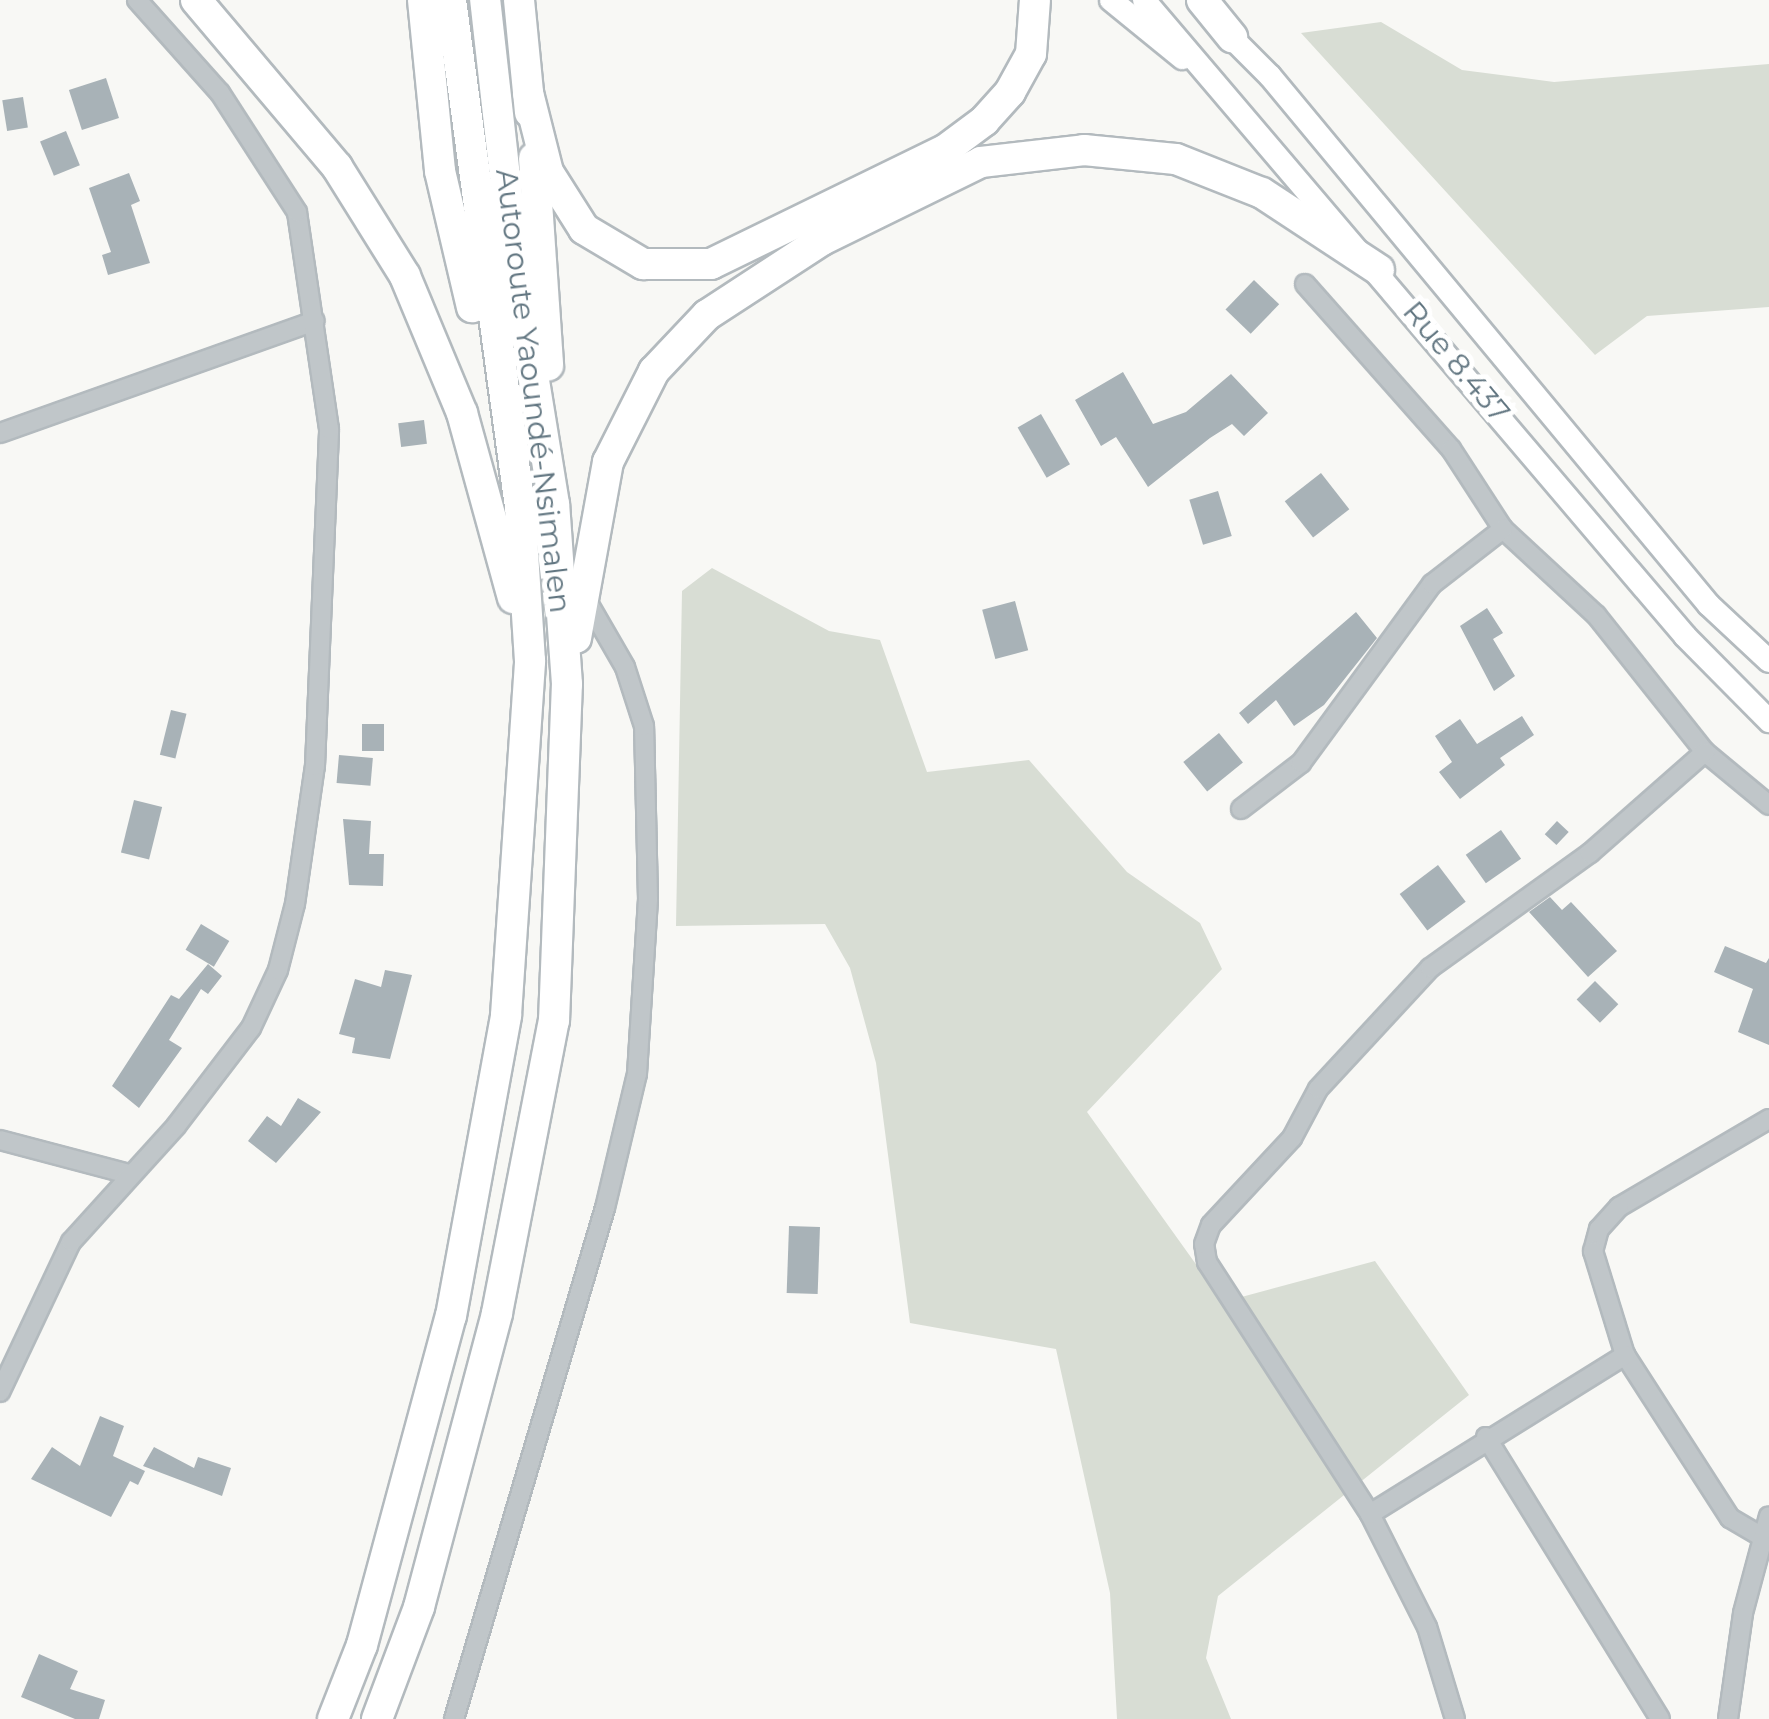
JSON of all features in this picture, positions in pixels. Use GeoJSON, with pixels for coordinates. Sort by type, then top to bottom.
{"type":"FeatureCollection","features":[{"type":"Feature","properties":{"kind":"highway"},"geometry":{"type":"LineString","coordinates":[[196,0],[337,167],[405,276],[462,413],[530,661]]}},
{"type":"Feature","properties":{"kind":"highway"},"geometry":{"type":"LineString","coordinates":[[423,0],[440,171],[520,507]]}},
{"type":"Feature","properties":{"kind":"highway","name":"Autoroute Yaoundé-Nsimalen"},"geometry":{"type":"LineString","coordinates":[[333,1719],[368,1628],[451,1316],[506,1015],[530,661],[520,507],[452,0]]}},
{"type":"Feature","properties":{"kind":"highway","name":"Autoroute Yaoundé-Nsimalen"},"geometry":{"type":"LineString","coordinates":[[377,1719],[418,1607],[497,1313],[554,1021],[567,684],[554,504],[514,257],[485,0]]}},
{"type":"Feature","properties":{"kind":"highway"},"geometry":{"type":"LineString","coordinates":[[519,0],[544,257],[554,504]]}},
{"type":"Feature","properties":{"kind":"highway"},"geometry":{"type":"LineString","coordinates":[[528,93],[548,172],[584,229],[643,264],[711,264],[944,150],[984,121],[1010,92],[1031,54],[1035,0]]}},
{"type":"Feature","properties":{"kind":"highway"},"geometry":{"type":"LineString","coordinates":[[1202,0],[1232,37]]}},
{"type":"Feature","properties":{"kind":"highway"},"geometry":{"type":"LineString","coordinates":[[567,684],[608,462],[654,370],[707,315],[822,240],[981,162],[1084,150],[1176,158],[1262,193],[1379,270]]}},
{"type":"Feature","properties":{"kind":"main road"},"geometry":{"type":"LineString","coordinates":[[1110,0],[1240,105]]}},
{"type":"Feature","properties":{"kind":"main road","name":"Rue 8.437"},"geometry":{"type":"LineString","coordinates":[[1144,0],[1240,105],[1684,636],[1769,721]]}},
{"type":"Feature","properties":{"kind":"main road","name":"Rue 8.437"},"geometry":{"type":"LineString","coordinates":[[1194,0],[1232,37],[1708,605],[1769,661]]}},
{"type":"Feature","properties":{"kind":"street"},"geometry":{"type":"LineString","coordinates":[[0,1392],[44,1289],[71,1242],[128,1174],[176,1126],[250,1028],[278,970],[296,904],[316,766],[329,429],[316,320],[297,212],[220,94],[137,0]]}},
{"type":"Feature","properties":{"kind":"street"},"geometry":{"type":"LineString","coordinates":[[1304,284],[1451,449],[1503,529],[1596,615],[1705,752],[1769,805]]}},
{"type":"Feature","properties":{"kind":"street"},"geometry":{"type":"LineString","coordinates":[[0,433],[316,320]]}},
{"type":"Feature","properties":{"kind":"street"},"geometry":{"type":"LineString","coordinates":[[1241,810],[1300,763],[1432,584],[1503,529]]}},
{"type":"Feature","properties":{"kind":"street"},"geometry":{"type":"LineString","coordinates":[[454,1719],[599,1227],[637,1074],[648,900],[644,726],[625,667],[584,595]]}},
{"type":"Feature","properties":{"kind":"street"},"geometry":{"type":"LineString","coordinates":[[1455,1719],[1427,1627],[1370,1514],[1207,1262],[1211,1226],[1292,1138],[1318,1089],[1430,968],[1590,853],[1705,752]]}},
{"type":"Feature","properties":{"kind":"street"},"geometry":{"type":"LineString","coordinates":[[1765,1540],[1730,1518],[1625,1355],[1598,1280],[1593,1251],[1599,1229],[1619,1207],[1769,1119]]}},
{"type":"Feature","properties":{"kind":"street"},"geometry":{"type":"LineString","coordinates":[[0,1140],[128,1174]]}},
{"type":"Feature","properties":{"kind":"street"},"geometry":{"type":"LineString","coordinates":[[1370,1514],[1486,1437],[1625,1355]]}},
{"type":"Feature","properties":{"kind":"street"},"geometry":{"type":"LineString","coordinates":[[1486,1437],[1660,1719]]}},
{"type":"Feature","properties":{"kind":"street"},"geometry":{"type":"LineString","coordinates":[[1728,1719],[1769,1516]]}},
{"type":"Feature","properties":{"kind":"shaded area"},"geometry":{"type":"Polygon","coordinates":[[[1381,22],[1462,70],[1554,82],[1769,64],[1769,307],[1647,316],[1595,355],[1301,33],[1381,22]]]}},
{"type":"Feature","properties":{"kind":"shaded area"},"geometry":{"type":"Polygon","coordinates":[[[712,568],[829,631],[880,640],[927,772],[1029,760],[1127,872],[1200,923],[1222,969],[1087,1112],[1223,1302],[1375,1261],[1469,1395],[1218,1596],[1206,1658],[1231,1719],[1117,1719],[1110,1593],[1056,1349],[910,1323],[876,1063],[850,968],[825,924],[676,926],[682,591],[712,568]]]}},
{"type":"Feature","properties":{"kind":"building"},"geometry":{"type":"Polygon","coordinates":[[[106,78],[119,118],[82,130],[69,90],[106,78]]]}},
{"type":"Feature","properties":{"kind":"building"},"geometry":{"type":"Polygon","coordinates":[[[23,97],[28,128],[7,131],[2,100],[23,97]]]}},
{"type":"Feature","properties":{"kind":"building"},"geometry":{"type":"Polygon","coordinates":[[[66,131],[80,165],[54,176],[40,141],[66,131]]]}},
{"type":"Feature","properties":{"kind":"building"},"geometry":{"type":"Polygon","coordinates":[[[129,173],[140,201],[131,205],[150,263],[108,275],[102,255],[111,252],[89,188],[129,173]]]}},
{"type":"Feature","properties":{"kind":"building"},"geometry":{"type":"Polygon","coordinates":[[[1254,280],[1279,304],[1251,334],[1226,309],[1254,280]]]}},
{"type":"Feature","properties":{"kind":"building"},"geometry":{"type":"Polygon","coordinates":[[[1123,372],[1153,424],[1186,412],[1231,374],[1268,413],[1244,436],[1232,424],[1148,487],[1116,437],[1101,446],[1075,400],[1123,372]]]}},
{"type":"Feature","properties":{"kind":"building"},"geometry":{"type":"Polygon","coordinates":[[[1041,414],[1070,464],[1047,478],[1018,428],[1041,414]]]}},
{"type":"Feature","properties":{"kind":"building"},"geometry":{"type":"Polygon","coordinates":[[[424,420],[427,444],[401,447],[398,423],[424,420]]]}},
{"type":"Feature","properties":{"kind":"building"},"geometry":{"type":"Polygon","coordinates":[[[1321,473],[1349,509],[1313,538],[1285,501],[1321,473]]]}},
{"type":"Feature","properties":{"kind":"building"},"geometry":{"type":"Polygon","coordinates":[[[1218,491],[1232,536],[1203,545],[1189,500],[1218,491]]]}},
{"type":"Feature","properties":{"kind":"building"},"geometry":{"type":"Polygon","coordinates":[[[1015,601],[1028,650],[995,659],[982,610],[1015,601]]]}},
{"type":"Feature","properties":{"kind":"building"},"geometry":{"type":"Polygon","coordinates":[[[1487,608],[1503,633],[1493,639],[1515,676],[1494,691],[1460,626],[1487,608]]]}},
{"type":"Feature","properties":{"kind":"building"},"geometry":{"type":"Polygon","coordinates":[[[1356,612],[1377,638],[1324,705],[1294,726],[1276,700],[1248,724],[1239,713],[1356,612]]]}},
{"type":"Feature","properties":{"kind":"building"},"geometry":{"type":"Polygon","coordinates":[[[171,710],[187,714],[175,759],[160,755],[171,710]]]}},
{"type":"Feature","properties":{"kind":"building"},"geometry":{"type":"Polygon","coordinates":[[[1522,716],[1534,735],[1500,758],[1505,765],[1460,799],[1439,772],[1452,762],[1435,736],[1460,719],[1477,744],[1522,716]]]}},
{"type":"Feature","properties":{"kind":"building"},"geometry":{"type":"Polygon","coordinates":[[[362,724],[384,724],[384,751],[362,751],[362,724]]]}},
{"type":"Feature","properties":{"kind":"building"},"geometry":{"type":"Polygon","coordinates":[[[1219,733],[1243,763],[1207,791],[1183,762],[1219,733]]]}},
{"type":"Feature","properties":{"kind":"building"},"geometry":{"type":"Polygon","coordinates":[[[339,755],[373,758],[370,786],[337,783],[339,755]]]}},
{"type":"Feature","properties":{"kind":"building"},"geometry":{"type":"Polygon","coordinates":[[[134,800],[162,807],[149,859],[121,852],[134,800]]]}},
{"type":"Feature","properties":{"kind":"building"},"geometry":{"type":"Polygon","coordinates":[[[343,819],[371,821],[369,854],[384,854],[383,886],[349,885],[343,819]]]}},
{"type":"Feature","properties":{"kind":"building"},"geometry":{"type":"Polygon","coordinates":[[[1557,821],[1569,832],[1556,845],[1545,834],[1557,821]]]}},
{"type":"Feature","properties":{"kind":"building"},"geometry":{"type":"Polygon","coordinates":[[[1501,830],[1521,859],[1486,883],[1466,855],[1501,830]]]}},
{"type":"Feature","properties":{"kind":"building"},"geometry":{"type":"Polygon","coordinates":[[[1438,865],[1466,902],[1427,931],[1400,894],[1438,865]]]}},
{"type":"Feature","properties":{"kind":"building"},"geometry":{"type":"Polygon","coordinates":[[[1550,897],[1562,910],[1571,902],[1617,951],[1588,977],[1529,912],[1550,897]]]}},
{"type":"Feature","properties":{"kind":"building"},"geometry":{"type":"Polygon","coordinates":[[[201,924],[229,941],[214,967],[186,950],[201,924]]]}},
{"type":"Feature","properties":{"kind":"building"},"geometry":{"type":"Polygon","coordinates":[[[1725,946],[1766,963],[1769,958],[1769,1045],[1738,1032],[1753,989],[1714,972],[1725,946]]]}},
{"type":"Feature","properties":{"kind":"building"},"geometry":{"type":"Polygon","coordinates":[[[208,964],[222,976],[208,994],[201,989],[169,1040],[182,1048],[139,1108],[112,1086],[171,995],[179,999],[208,964]]]}},
{"type":"Feature","properties":{"kind":"building"},"geometry":{"type":"Polygon","coordinates":[[[385,970],[412,975],[390,1059],[352,1053],[355,1038],[339,1034],[355,979],[381,987],[385,970]]]}},
{"type":"Feature","properties":{"kind":"building"},"geometry":{"type":"Polygon","coordinates":[[[1595,981],[1618,1004],[1600,1023],[1577,999],[1595,981]]]}},
{"type":"Feature","properties":{"kind":"building"},"geometry":{"type":"Polygon","coordinates":[[[298,1098],[321,1112],[276,1163],[248,1141],[267,1116],[281,1126],[298,1098]]]}},
{"type":"Feature","properties":{"kind":"building"},"geometry":{"type":"Polygon","coordinates":[[[789,1226],[820,1227],[818,1294],[787,1293],[789,1226]]]}},
{"type":"Feature","properties":{"kind":"building"},"geometry":{"type":"Polygon","coordinates":[[[100,1416],[124,1426],[113,1456],[145,1471],[138,1485],[130,1481],[111,1517],[31,1479],[52,1447],[80,1466],[100,1416]]]}},
{"type":"Feature","properties":{"kind":"building"},"geometry":{"type":"Polygon","coordinates":[[[154,1447],[194,1468],[198,1457],[231,1468],[222,1496],[143,1466],[154,1447]]]}},
{"type":"Feature","properties":{"kind":"building"},"geometry":{"type":"Polygon","coordinates":[[[39,1654],[78,1671],[70,1689],[105,1700],[99,1719],[75,1719],[21,1697],[39,1654]]]}}]}
